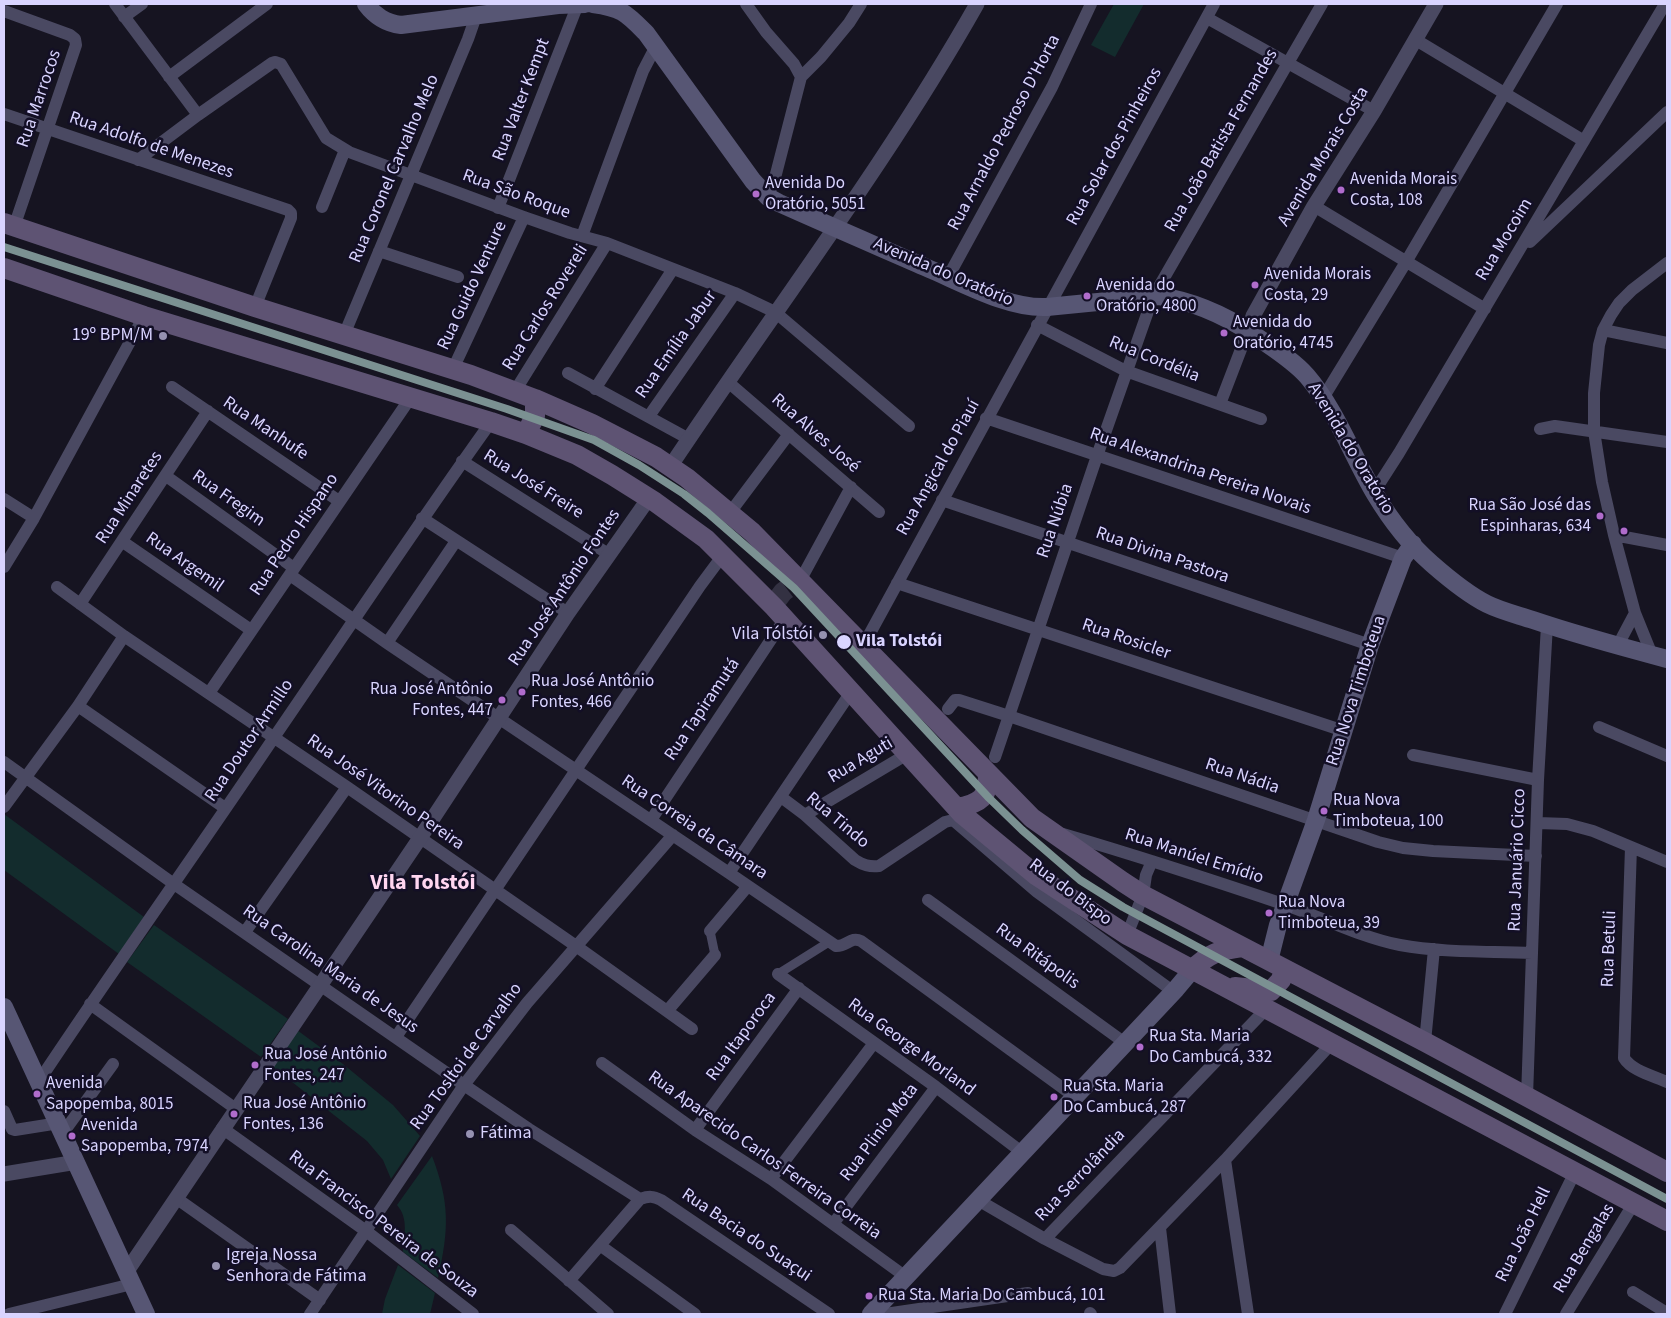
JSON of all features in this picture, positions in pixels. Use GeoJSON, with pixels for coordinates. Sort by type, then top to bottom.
{"type":"FeatureCollection","features":[{"type":"Feature","properties":{"kind":"main road"},"geometry":{"type":"LineString","coordinates":[[366,4],[380,19],[390,24],[401,25],[585,4]]}},
{"type":"Feature","properties":{"kind":"main road","name":"Avenida do Oratório"},"geometry":{"type":"LineString","coordinates":[[593,4],[622,7],[656,46],[753,181],[768,197],[948,277],[1018,305],[1032,308],[1153,297],[1177,299],[1197,304],[1248,331],[1286,357],[1305,374],[1323,398],[1339,425],[1374,492],[1397,526],[1408,551],[1431,563],[1474,597],[1488,604],[1547,625],[1660,657]]}},
{"type":"Feature","properties":{"kind":"main road"},"geometry":{"type":"LineString","coordinates":[[9,225],[256,307],[453,369],[515,391],[592,424],[656,457],[687,478],[752,532],[797,582],[863,646],[992,765],[1032,818],[1048,830],[1143,895],[1528,1096],[1667,1172]]}},
{"type":"Feature","properties":{"kind":"main road"},"geometry":{"type":"LineString","coordinates":[[4,268],[144,316],[491,422],[576,455],[612,475],[649,498],[706,539],[718,550],[778,610],[851,692],[909,753],[953,814],[1037,876],[1127,935],[1667,1221]]}},
{"type":"Feature","properties":{"kind":"main road"},"geometry":{"type":"LineString","coordinates":[[526,434],[535,416],[535,399]]}},
{"type":"Feature","properties":{"kind":"main road"},"geometry":{"type":"LineString","coordinates":[[576,455],[577,439],[592,424]]}},
{"type":"Feature","properties":{"kind":"main road"},"geometry":{"type":"LineString","coordinates":[[718,550],[735,527],[733,517]]}},
{"type":"Feature","properties":{"kind":"main road","name":"Rua Nova Timboteua"},"geometry":{"type":"LineString","coordinates":[[1242,947],[1252,947],[1260,944],[1278,925],[1286,906],[1316,820],[1370,645],[1408,551]]}},
{"type":"Feature","properties":{"kind":"main road"},"geometry":{"type":"LineString","coordinates":[[953,814],[983,798],[987,791],[992,765]]}},
{"type":"Feature","properties":{"kind":"main road","name":"Rua Nova Timboteua"},"geometry":{"type":"LineString","coordinates":[[1277,965],[1278,925]]}},
{"type":"Feature","properties":{"kind":"main road"},"geometry":{"type":"LineString","coordinates":[[871,1314],[1203,959],[1213,953],[1242,947]]}},
{"type":"Feature","properties":{"kind":"main road"},"geometry":{"type":"LineString","coordinates":[[1175,990],[1217,982],[1271,991],[1281,980],[1277,965]]}},
{"type":"Feature","properties":{"kind":"main road"},"geometry":{"type":"LineString","coordinates":[[4,1007],[146,1314]]}},
{"type":"Feature","properties":{"kind":"street"},"geometry":{"type":"LineString","coordinates":[[115,4],[198,115]]}},
{"type":"Feature","properties":{"kind":"street"},"geometry":{"type":"LineString","coordinates":[[124,17],[142,4]]}},
{"type":"Feature","properties":{"kind":"street"},"geometry":{"type":"LineString","coordinates":[[169,77],[268,4]]}},
{"type":"Feature","properties":{"kind":"street","name":"Rua Valter Kempt"},"geometry":{"type":"LineString","coordinates":[[498,208],[578,4]]}},
{"type":"Feature","properties":{"kind":"street"},"geometry":{"type":"LineString","coordinates":[[746,4],[766,32],[794,64],[801,77]]}},
{"type":"Feature","properties":{"kind":"street"},"geometry":{"type":"LineString","coordinates":[[768,197],[776,174],[801,77],[821,57],[849,23],[861,4]]}},
{"type":"Feature","properties":{"kind":"street"},"geometry":{"type":"LineString","coordinates":[[670,467],[775,312],[846,212],[935,75],[977,4]]}},
{"type":"Feature","properties":{"kind":"street","name":"Rua Arnaldo Pedroso D'Horta"},"geometry":{"type":"LineString","coordinates":[[948,277],[1052,87],[1091,4]]}},
{"type":"Feature","properties":{"kind":"street","name":"Rua Solar dos Pinheiros"},"geometry":{"type":"LineString","coordinates":[[1047,307],[1214,4]]}},
{"type":"Feature","properties":{"kind":"street","name":"Rua João Batista Fernandes"},"geometry":{"type":"LineString","coordinates":[[1153,297],[1322,4]]}},
{"type":"Feature","properties":{"kind":"street","name":"Avenida Morais Costa"},"geometry":{"type":"LineString","coordinates":[[1248,331],[1253,316],[1314,206],[1374,111],[1436,4]]}},
{"type":"Feature","properties":{"kind":"street"},"geometry":{"type":"LineString","coordinates":[[1323,398],[1406,262],[1557,4]]}},
{"type":"Feature","properties":{"kind":"street","name":"Rua Mocoim"},"geometry":{"type":"LineString","coordinates":[[1374,492],[1485,309],[1665,4]]}},
{"type":"Feature","properties":{"kind":"street","name":"Rua Marrocos"},"geometry":{"type":"LineString","coordinates":[[4,11],[64,32],[75,39],[75,51],[48,129],[9,225]]}},
{"type":"Feature","properties":{"kind":"street","name":"Rua Coronel Carvalho Melo"},"geometry":{"type":"LineString","coordinates":[[344,335],[476,16]]}},
{"type":"Feature","properties":{"kind":"street"},"geometry":{"type":"LineString","coordinates":[[1207,18],[1374,111]]}},
{"type":"Feature","properties":{"kind":"street"},"geometry":{"type":"LineString","coordinates":[[1416,40],[1584,141]]}},
{"type":"Feature","properties":{"kind":"street"},"geometry":{"type":"LineString","coordinates":[[582,236],[643,71],[656,46]]}},
{"type":"Feature","properties":{"kind":"street","name":"Rua São Roque"},"geometry":{"type":"LineString","coordinates":[[138,160],[272,63],[281,64],[326,138],[345,150],[498,208],[607,243],[735,293],[775,312],[909,426]]}},
{"type":"Feature","properties":{"kind":"street"},"geometry":{"type":"LineString","coordinates":[[1517,254],[1667,112]]}},
{"type":"Feature","properties":{"kind":"street","name":"Rua Adolfo de Menezes"},"geometry":{"type":"LineString","coordinates":[[4,114],[288,210],[291,218],[256,307]]}},
{"type":"Feature","properties":{"kind":"street"},"geometry":{"type":"LineString","coordinates":[[322,207],[345,150]]}},
{"type":"Feature","properties":{"kind":"street"},"geometry":{"type":"LineString","coordinates":[[1314,206],[1485,309]]}},
{"type":"Feature","properties":{"kind":"street","name":"Rua Guido Venture"},"geometry":{"type":"LineString","coordinates":[[453,369],[524,217]]}},
{"type":"Feature","properties":{"kind":"street","name":"Rua Carlos Rovereli"},"geometry":{"type":"LineString","coordinates":[[515,391],[607,243]]}},
{"type":"Feature","properties":{"kind":"street"},"geometry":{"type":"LineString","coordinates":[[379,251],[458,277]]}},
{"type":"Feature","properties":{"kind":"street"},"geometry":{"type":"LineString","coordinates":[[1660,657],[1635,613],[1614,535],[1602,482],[1594,431],[1594,393],[1599,344],[1603,330],[1619,303],[1632,290],[1667,263]]}},
{"type":"Feature","properties":{"kind":"street"},"geometry":{"type":"LineString","coordinates":[[595,389],[673,269]]}},
{"type":"Feature","properties":{"kind":"street","name":"Rua Emília Jabur"},"geometry":{"type":"LineString","coordinates":[[649,416],[735,293]]}},
{"type":"Feature","properties":{"kind":"street","name":"Rua Núbia"},"geometry":{"type":"LineString","coordinates":[[992,765],[1153,297]]}},
{"type":"Feature","properties":{"kind":"street","name":"Rua Angical do Piauí"},"geometry":{"type":"LineString","coordinates":[[863,646],[1047,307]]}},
{"type":"Feature","properties":{"kind":"street"},"geometry":{"type":"LineString","coordinates":[[4,567],[34,518],[144,316]]}},
{"type":"Feature","properties":{"kind":"street","name":"Rua Cordélia"},"geometry":{"type":"LineString","coordinates":[[1037,326],[1126,371],[1261,418]]}},
{"type":"Feature","properties":{"kind":"street"},"geometry":{"type":"LineString","coordinates":[[1603,330],[1667,344]]}},
{"type":"Feature","properties":{"kind":"street"},"geometry":{"type":"LineString","coordinates":[[1220,404],[1248,331]]}},
{"type":"Feature","properties":{"kind":"street"},"geometry":{"type":"LineString","coordinates":[[568,373],[689,439]]}},
{"type":"Feature","properties":{"kind":"street","name":"Rua Alves José"},"geometry":{"type":"LineString","coordinates":[[728,382],[879,512]]}},
{"type":"Feature","properties":{"kind":"street","name":"Rua Manhufe"},"geometry":{"type":"LineString","coordinates":[[172,386],[339,501]]}},
{"type":"Feature","properties":{"kind":"street","name":"Rua Pedro Hispano"},"geometry":{"type":"LineString","coordinates":[[209,693],[411,397]]}},
{"type":"Feature","properties":{"kind":"street","name":"Rua Minaretes"},"geometry":{"type":"LineString","coordinates":[[80,604],[123,542],[208,411]]}},
{"type":"Feature","properties":{"kind":"street","name":"Rua Alexandrina Pereira Novais"},"geometry":{"type":"LineString","coordinates":[[986,418],[1097,456],[1408,551]]}},
{"type":"Feature","properties":{"kind":"street","name":"Rua Doutor Armillo"},"geometry":{"type":"LineString","coordinates":[[39,1081],[422,518],[491,422]]}},
{"type":"Feature","properties":{"kind":"street"},"geometry":{"type":"LineString","coordinates":[[1540,429],[1555,426],[1667,442]]}},
{"type":"Feature","properties":{"kind":"street"},"geometry":{"type":"LineString","coordinates":[[733,517],[789,434]]}},
{"type":"Feature","properties":{"kind":"street","name":"Rua José Freire"},"geometry":{"type":"LineString","coordinates":[[462,461],[610,555]]}},
{"type":"Feature","properties":{"kind":"street","name":"Rua Fregim"},"geometry":{"type":"LineString","coordinates":[[166,476],[292,571]]}},
{"type":"Feature","properties":{"kind":"street"},"geometry":{"type":"LineString","coordinates":[[797,582],[851,487]]}},
{"type":"Feature","properties":{"kind":"street","name":"Rua José Antônio Fontes"},"geometry":{"type":"LineString","coordinates":[[130,1278],[176,1198],[222,1128],[420,838],[568,613],[649,498]]}},
{"type":"Feature","properties":{"kind":"street"},"geometry":{"type":"LineString","coordinates":[[4,499],[34,518]]}},
{"type":"Feature","properties":{"kind":"street","name":"Rua Divina Pastora"},"geometry":{"type":"LineString","coordinates":[[942,500],[1370,645]]}},
{"type":"Feature","properties":{"kind":"street"},"geometry":{"type":"LineString","coordinates":[[422,518],[568,613]]}},
{"type":"Feature","properties":{"kind":"street"},"geometry":{"type":"LineString","coordinates":[[1614,535],[1667,545]]}},
{"type":"Feature","properties":{"kind":"street"},"geometry":{"type":"LineString","coordinates":[[387,644],[456,541]]}},
{"type":"Feature","properties":{"kind":"street","name":"Rua Argemil"},"geometry":{"type":"LineString","coordinates":[[123,542],[251,630]]}},
{"type":"Feature","properties":{"kind":"street"},"geometry":{"type":"LineString","coordinates":[[396,1037],[700,586],[718,550]]}},
{"type":"Feature","properties":{"kind":"street","name":"Rua Correia da Câmara"},"geometry":{"type":"LineString","coordinates":[[292,571],[387,644],[500,718],[829,942]]}},
{"type":"Feature","properties":{"kind":"street","name":"Rua Rosicler"},"geometry":{"type":"LineString","coordinates":[[897,583],[1344,731]]}},
{"type":"Feature","properties":{"kind":"street","name":"Rua José Vitorino Pereira"},"geometry":{"type":"LineString","coordinates":[[57,587],[124,636],[347,787],[668,1010],[692,1029]]}},
{"type":"Feature","properties":{"kind":"street","name":"Rua Tapiramutá"},"geometry":{"type":"LineString","coordinates":[[650,820],[778,610]]}},
{"type":"Feature","properties":{"kind":"street"},"geometry":{"type":"LineString","coordinates":[[1618,645],[1635,613]]}},
{"type":"Feature","properties":{"kind":"street","name":"Rua Januário Cicco"},"geometry":{"type":"LineString","coordinates":[[1528,1096],[1538,780],[1547,625]]}},
{"type":"Feature","properties":{"kind":"street"},"geometry":{"type":"LineString","coordinates":[[4,807],[78,706],[124,636]]}},
{"type":"Feature","properties":{"kind":"street"},"geometry":{"type":"LineString","coordinates":[[729,873],[851,692]]}},
{"type":"Feature","properties":{"kind":"street","name":"Rua Nádia"},"geometry":{"type":"LineString","coordinates":[[948,709],[955,700],[959,700],[1378,842],[1403,848],[1536,856]]}},
{"type":"Feature","properties":{"kind":"street"},"geometry":{"type":"LineString","coordinates":[[78,706],[225,808]]}},
{"type":"Feature","properties":{"kind":"street"},"geometry":{"type":"LineString","coordinates":[[1599,727],[1667,756]]}},
{"type":"Feature","properties":{"kind":"street","name":"Rua Aguti"},"geometry":{"type":"LineString","coordinates":[[805,815],[909,753]]}},
{"type":"Feature","properties":{"kind":"street"},"geometry":{"type":"LineString","coordinates":[[1413,755],[1538,780]]}},
{"type":"Feature","properties":{"kind":"street","name":"Rua Carolina Maria de Jesus"},"geometry":{"type":"LineString","coordinates":[[4,762],[25,779],[174,884],[529,1130],[640,1199]]}},
{"type":"Feature","properties":{"kind":"street"},"geometry":{"type":"LineString","coordinates":[[245,932],[347,787]]}},
{"type":"Feature","properties":{"kind":"street","name":"Rua Tindo"},"geometry":{"type":"LineString","coordinates":[[781,797],[805,815],[855,860],[864,866],[870,867],[879,866],[953,814]]}},
{"type":"Feature","properties":{"kind":"street","name":"Rua do Bispo"},"geometry":{"type":"LineString","coordinates":[[953,814],[956,822],[1037,892],[1175,990]]}},
{"type":"Feature","properties":{"kind":"street"},"geometry":{"type":"LineString","coordinates":[[1538,823],[1567,824],[1593,831],[1667,862]]}},
{"type":"Feature","properties":{"kind":"street","name":"Rua Manúel Emídio"},"geometry":{"type":"LineString","coordinates":[[1048,830],[1152,861],[1286,906],[1384,942],[1434,949],[1532,953]]}},
{"type":"Feature","properties":{"kind":"street","name":"Rua Tosltoi de Carvalho"},"geometry":{"type":"LineString","coordinates":[[310,1314],[464,1085],[527,1003],[673,835]]}},
{"type":"Feature","properties":{"kind":"street","name":"Rua Betuli"},"geometry":{"type":"LineString","coordinates":[[1631,847],[1624,1058],[1629,1064],[1667,1082]]}},
{"type":"Feature","properties":{"kind":"street"},"geometry":{"type":"LineString","coordinates":[[1127,935],[1143,895],[1146,875],[1152,861]]}},
{"type":"Feature","properties":{"kind":"street"},"geometry":{"type":"LineString","coordinates":[[668,1010],[714,955],[710,931],[748,886]]}},
{"type":"Feature","properties":{"kind":"street","name":"Rua Ritápolis"},"geometry":{"type":"LineString","coordinates":[[928,900],[1125,1043]]}},
{"type":"Feature","properties":{"kind":"street"},"geometry":{"type":"LineString","coordinates":[[778,974],[829,942],[839,947],[852,939],[857,939],[1075,1097]]}},
{"type":"Feature","properties":{"kind":"street"},"geometry":{"type":"LineString","coordinates":[[1425,1042],[1434,949]]}},
{"type":"Feature","properties":{"kind":"street","name":"Rua George Morland"},"geometry":{"type":"LineString","coordinates":[[778,974],[936,1087],[1022,1153]]}},
{"type":"Feature","properties":{"kind":"street","name":"Rua Itaporoca"},"geometry":{"type":"LineString","coordinates":[[695,1130],[799,988]]}},
{"type":"Feature","properties":{"kind":"street"},"geometry":{"type":"LineString","coordinates":[[90,1004],[236,1109]]}},
{"type":"Feature","properties":{"kind":"street","name":"Rua Serrolândia"},"geometry":{"type":"LineString","coordinates":[[1045,1239],[1267,1008]]}},
{"type":"Feature","properties":{"kind":"street"},"geometry":{"type":"LineString","coordinates":[[771,1179],[874,1043]]}},
{"type":"Feature","properties":{"kind":"street"},"geometry":{"type":"LineString","coordinates":[[978,1200],[1045,1239],[1103,1269],[1114,1271],[1120,1268],[1160,1228],[1332,1043]]}},
{"type":"Feature","properties":{"kind":"street","name":"Rua Aparecido Carlos Ferreira Correia"},"geometry":{"type":"LineString","coordinates":[[602,1063],[695,1130],[771,1179],[906,1277]]}},
{"type":"Feature","properties":{"kind":"street"},"geometry":{"type":"LineString","coordinates":[[4,1111],[12,1129],[15,1130],[61,1128],[113,1064]]}},
{"type":"Feature","properties":{"kind":"street","name":"Rua Plinio Mota"},"geometry":{"type":"LineString","coordinates":[[833,1224],[936,1087]]}},
{"type":"Feature","properties":{"kind":"street","name":"Rua Francisco Pereira de Souza"},"geometry":{"type":"LineString","coordinates":[[222,1128],[366,1231],[473,1314]]}},
{"type":"Feature","properties":{"kind":"street"},"geometry":{"type":"LineString","coordinates":[[1225,1160],[1248,1314]]}},
{"type":"Feature","properties":{"kind":"street"},"geometry":{"type":"LineString","coordinates":[[4,1174],[77,1162]]}},
{"type":"Feature","properties":{"kind":"street","name":"Rua João Hell"},"geometry":{"type":"LineString","coordinates":[[1505,1314],[1575,1172]]}},
{"type":"Feature","properties":{"kind":"street","name":"Rua Bacia do Suaçui"},"geometry":{"type":"LineString","coordinates":[[640,1199],[649,1196],[661,1200],[829,1314]]}},
{"type":"Feature","properties":{"kind":"street"},"geometry":{"type":"LineString","coordinates":[[176,1198],[320,1300]]}},
{"type":"Feature","properties":{"kind":"street"},"geometry":{"type":"LineString","coordinates":[[569,1281],[640,1199]]}},
{"type":"Feature","properties":{"kind":"street","name":"Rua Bengalas"},"geometry":{"type":"LineString","coordinates":[[1566,1314],[1634,1203]]}},
{"type":"Feature","properties":{"kind":"street"},"geometry":{"type":"LineString","coordinates":[[1160,1228],[1170,1314]]}},
{"type":"Feature","properties":{"kind":"street"},"geometry":{"type":"LineString","coordinates":[[511,1230],[608,1314]]}},
{"type":"Feature","properties":{"kind":"street"},"geometry":{"type":"LineString","coordinates":[[601,1246],[696,1314]]}},
{"type":"Feature","properties":{"kind":"street"},"geometry":{"type":"LineString","coordinates":[[8,1314],[130,1278]]}},
{"type":"Feature","properties":{"kind":"street"},"geometry":{"type":"LineString","coordinates":[[1633,1292],[1667,1313]]}},
{"type":"Feature","properties":{"kind":"street"},"geometry":{"type":"LineString","coordinates":[[885,1314],[1028,1293]]}},
{"type":"Feature","properties":{"kind":"green space"},"geometry":{"type":"Polygon","coordinates":[[[1114,4],[1144,4],[1115,57],[1091,45],[1114,4]]]}},
{"type":"Feature","properties":{"kind":"green space"},"geometry":{"type":"Polygon","coordinates":[[[4,814],[144,917],[119,954],[4,870],[4,814]]]}},
{"type":"Feature","properties":{"kind":"green space"},"geometry":{"type":"Polygon","coordinates":[[[154,925],[288,1019],[261,1057],[127,962],[154,925]]]}},
{"type":"Feature","properties":{"kind":"green space"},"geometry":{"type":"Polygon","coordinates":[[[297,1030],[343,1064],[393,1105],[420,1136],[391,1179],[383,1160],[367,1141],[273,1067],[297,1030]]]}},
{"type":"Feature","properties":{"kind":"green space"},"geometry":{"type":"Polygon","coordinates":[[[432,1156],[442,1188],[446,1216],[446,1230],[438,1278],[403,1252],[404,1222],[401,1210],[397,1205],[432,1156]]]}},
{"type":"Feature","properties":{"kind":"green space"},"geometry":{"type":"Polygon","coordinates":[[[398,1265],[435,1293],[430,1314],[382,1314],[385,1299],[398,1265]]]}},
{"type":"Feature","properties":{"kind":"tunnel"},"geometry":{"type":"LineString","coordinates":[[774,604],[783,592],[795,583]]}},
{"type":"Feature","properties":{"kind":"transit line"},"geometry":{"type":"LineString","coordinates":[[4,247],[507,409],[594,440],[639,465],[684,494],[708,513],[794,588],[989,798],[1022,830],[1080,880],[1123,907],[1667,1199]]}},
{"type":"Feature","properties":{"kind":"place","name":"Avenida Morais Costa, 108"},"geometry":{"type":"Point","coordinates":[1341,190]}},
{"type":"Feature","properties":{"kind":"place","name":"Avenida Do Oratório, 5051"},"geometry":{"type":"Point","coordinates":[756,194]}},
{"type":"Feature","properties":{"kind":"place","name":"Avenida Morais Costa, 29"},"geometry":{"type":"Point","coordinates":[1255,285]}},
{"type":"Feature","properties":{"kind":"place","name":"Avenida do Oratório, 4800"},"geometry":{"type":"Point","coordinates":[1087,296]}},
{"type":"Feature","properties":{"kind":"place","name":"Avenida do Oratório, 4745"},"geometry":{"type":"Point","coordinates":[1224,333]}},
{"type":"Feature","properties":{"kind":"place","name":"19º BPM/M"},"geometry":{"type":"Point","coordinates":[163,336]}},
{"type":"Feature","properties":{"kind":"place","name":"Rua São José das Espinharas, 634"},"geometry":{"type":"Point","coordinates":[1600,516]}},
{"type":"Feature","properties":{"kind":"place","name":"Vila Tólstói"},"geometry":{"type":"Point","coordinates":[823,635]}},
{"type":"Feature","properties":{"kind":"place","name":"Vila Tolstói"},"geometry":{"type":"Point","coordinates":[844,642]}},
{"type":"Feature","properties":{"kind":"place","name":"Rua José Antônio Fontes, 466"},"geometry":{"type":"Point","coordinates":[522,692]}},
{"type":"Feature","properties":{"kind":"place","name":"Rua José Antônio Fontes, 447"},"geometry":{"type":"Point","coordinates":[502,700]}},
{"type":"Feature","properties":{"kind":"place","name":"Rua Nova Timboteua, 100"},"geometry":{"type":"Point","coordinates":[1324,811]}},
{"type":"Feature","properties":{"kind":"place","name":"Rua Nova Timboteua, 39"},"geometry":{"type":"Point","coordinates":[1269,913]}},
{"type":"Feature","properties":{"kind":"place","name":"Rua Sta. Maria Do Cambucá, 332"},"geometry":{"type":"Point","coordinates":[1140,1047]}},
{"type":"Feature","properties":{"kind":"place","name":"Rua José Antônio Fontes, 247"},"geometry":{"type":"Point","coordinates":[255,1065]}},
{"type":"Feature","properties":{"kind":"place","name":"Avenida Sapopemba, 8015"},"geometry":{"type":"Point","coordinates":[37,1094]}},
{"type":"Feature","properties":{"kind":"place","name":"Rua Sta. Maria Do Cambucá, 287"},"geometry":{"type":"Point","coordinates":[1054,1097]}},
{"type":"Feature","properties":{"kind":"place","name":"Rua José Antônio Fontes, 136"},"geometry":{"type":"Point","coordinates":[234,1114]}},
{"type":"Feature","properties":{"kind":"place","name":"Fátima"},"geometry":{"type":"Point","coordinates":[470,1134]}},
{"type":"Feature","properties":{"kind":"place","name":"Avenida Sapopemba, 7974"},"geometry":{"type":"Point","coordinates":[72,1136]}},
{"type":"Feature","properties":{"kind":"place","name":"Igreja Nossa Senhora de Fátima"},"geometry":{"type":"Point","coordinates":[216,1266]}},
{"type":"Feature","properties":{"kind":"place","name":"Rua Sta. Maria Do Cambucá, 101"},"geometry":{"type":"Point","coordinates":[869,1296]}},
{"type":"Feature","properties":{"kind":"district","name":"Vila Tolstói"},"geometry":{"type":"Point","coordinates":[423,884]}}]}
